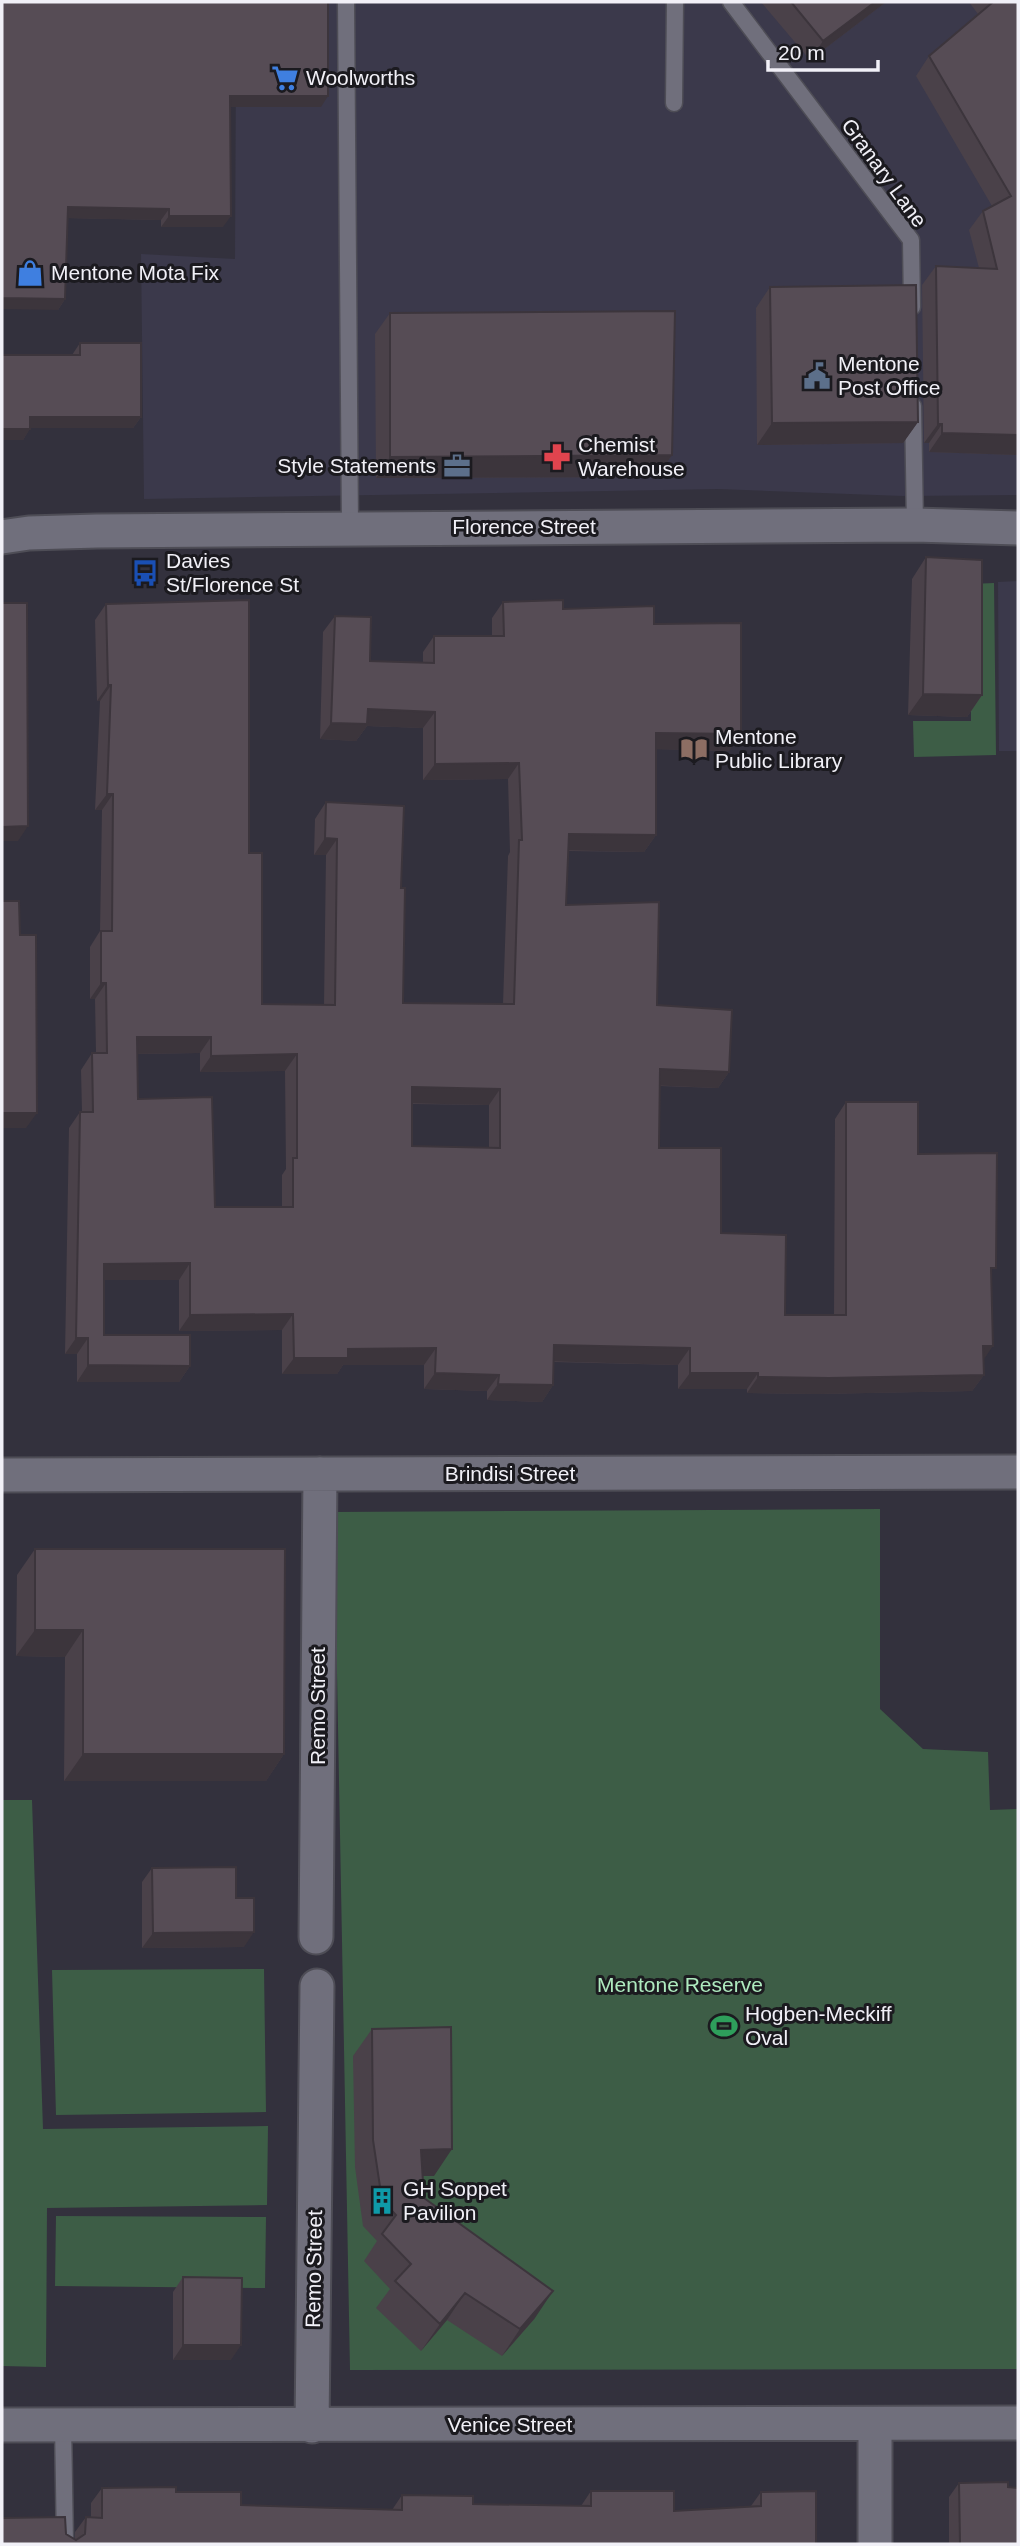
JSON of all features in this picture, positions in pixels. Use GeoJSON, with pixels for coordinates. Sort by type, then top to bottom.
{"type":"FeatureCollection","features":[{"type":"Feature","properties":{"kind":"street","name":"Florence Street"},"geometry":{"type":"LineString","coordinates":[[11,533],[915,525],[1018,528]]}},
{"type":"Feature","properties":{"kind":"street","name":"Brindisi Street"},"geometry":{"type":"LineString","coordinates":[[2,1475],[1018,1472]]}},
{"type":"Feature","properties":{"kind":"street","name":"Remo Street"},"geometry":{"type":"LineString","coordinates":[[316,1937],[320,1474]]}},
{"type":"Feature","properties":{"kind":"street","name":"Remo Street"},"geometry":{"type":"LineString","coordinates":[[312,2426],[317,1986]]}},
{"type":"Feature","properties":{"kind":"street","name":"Venice Street"},"geometry":{"type":"LineString","coordinates":[[2,2425],[1018,2423]]}},
{"type":"Feature","properties":{"kind":"street"},"geometry":{"type":"LineString","coordinates":[[875,2425],[876,2544]]}},
{"type":"Feature","properties":{"kind":"lane"},"geometry":{"type":"LineString","coordinates":[[346,2],[350,528]]}},
{"type":"Feature","properties":{"kind":"lane","name":"Granary Lane"},"geometry":{"type":"LineString","coordinates":[[731,2],[911,240],[912,324]]}},
{"type":"Feature","properties":{"kind":"lane"},"geometry":{"type":"LineString","coordinates":[[674,103],[675,5]]}},
{"type":"Feature","properties":{"kind":"lane"},"geometry":{"type":"LineString","coordinates":[[913,394],[915,525]]}},
{"type":"Feature","properties":{"kind":"lane"},"geometry":{"type":"LineString","coordinates":[[63,2424],[65,2544]]}},
{"type":"Feature","properties":{"kind":"shaded area"},"geometry":{"type":"Polygon","coordinates":[[[2,2],[1018,2],[1018,495],[903,496],[719,489],[144,499],[141,254],[235,259],[236,57],[2,2]]]}},
{"type":"Feature","properties":{"kind":"shaded area"},"geometry":{"type":"Polygon","coordinates":[[[1018,581],[1018,751],[999,751],[998,582],[1018,581]]]}},
{"type":"Feature","properties":{"kind":"green space"},"geometry":{"type":"Polygon","coordinates":[[[994,583],[996,755],[914,757],[913,721],[971,721],[971,584],[994,583]]]}},
{"type":"Feature","properties":{"kind":"green space","name":"Mentone Reserve"},"geometry":{"type":"Polygon","coordinates":[[[880,1509],[880,1709],[923,1749],[988,1752],[990,1810],[1018,1809],[1018,2369],[350,2370],[334,1512],[880,1509]]]}},
{"type":"Feature","properties":{"kind":"green space"},"geometry":{"type":"Polygon","coordinates":[[[2,1800],[32,1800],[43,2129],[268,2126],[267,2205],[47,2208],[46,2367],[2,2366],[2,1800]]]}},
{"type":"Feature","properties":{"kind":"green space"},"geometry":{"type":"Polygon","coordinates":[[[264,1969],[266,2112],[56,2115],[52,1970],[264,1969]]]}},
{"type":"Feature","properties":{"kind":"green space"},"geometry":{"type":"Polygon","coordinates":[[[56,2216],[266,2217],[265,2288],[55,2286],[56,2216]]]}},
{"type":"Feature","properties":{"kind":"building"},"geometry":{"type":"Polygon","coordinates":[[[2,2],[328,2],[328,96],[230,96],[231,216],[169,216],[169,209],[68,207],[65,299],[2,298],[2,2]]]}},
{"type":"Feature","properties":{"kind":"building"},"geometry":{"type":"Polygon","coordinates":[[[791,2],[875,2],[823,41],[791,2]]]}},
{"type":"Feature","properties":{"kind":"building"},"geometry":{"type":"Polygon","coordinates":[[[993,2],[1018,2],[1018,435],[942,433],[942,424],[938,424],[936,266],[997,269],[983,211],[1011,196],[929,56],[993,2]]]}},
{"type":"Feature","properties":{"kind":"building","name":"Mentone Post Office"},"geometry":{"type":"Polygon","coordinates":[[[916,285],[918,422],[772,423],[770,287],[916,285]]]}},
{"type":"Feature","properties":{"kind":"building"},"geometry":{"type":"Polygon","coordinates":[[[675,311],[672,455],[390,457],[390,313],[675,311]]]}},
{"type":"Feature","properties":{"kind":"building"},"geometry":{"type":"Polygon","coordinates":[[[80,343],[141,343],[141,417],[30,417],[30,429],[2,429],[2,355],[80,355],[80,343]]]}},
{"type":"Feature","properties":{"kind":"building"},"geometry":{"type":"Polygon","coordinates":[[[926,557],[982,560],[982,695],[923,694],[926,557]]]}},
{"type":"Feature","properties":{"kind":"building"},"geometry":{"type":"Polygon","coordinates":[[[249,600],[249,853],[262,853],[262,1004],[335,1005],[337,839],[325,838],[326,802],[404,806],[401,888],[405,888],[403,1003],[514,1004],[519,840],[522,840],[519,763],[435,764],[435,712],[368,709],[367,724],[331,723],[335,616],[371,617],[370,661],[434,663],[434,636],[504,636],[503,602],[563,600],[563,609],[654,606],[654,624],[741,623],[741,734],[656,733],[656,835],[569,834],[566,905],[659,902],[657,1005],[732,1010],[729,1072],[660,1069],[659,1148],[721,1148],[721,1233],[786,1235],[785,1315],[846,1315],[846,1102],[918,1102],[918,1154],[997,1153],[996,1268],[991,1268],[993,1346],[983,1346],[984,1375],[829,1378],[758,1377],[758,1373],[690,1373],[690,1348],[554,1345],[553,1385],[498,1384],[499,1375],[435,1373],[436,1348],[348,1349],[348,1358],[294,1358],[293,1314],[190,1315],[190,1263],[104,1264],[104,1335],[190,1335],[190,1366],[88,1365],[88,1338],[76,1338],[80,1112],[93,1112],[92,1053],[107,1053],[106,983],[101,983],[101,931],[112,931],[113,794],[107,794],[111,685],[108,685],[106,604],[249,600]],[[137,1037],[138,1099],[212,1097],[215,1207],[293,1207],[293,1158],[297,1158],[297,1054],[211,1056],[211,1037],[137,1037]],[[412,1087],[412,1146],[500,1148],[500,1089],[412,1087]]]}},
{"type":"Feature","properties":{"kind":"building"},"geometry":{"type":"Polygon","coordinates":[[[2,603],[27,603],[28,826],[2,827],[2,603]]]}},
{"type":"Feature","properties":{"kind":"building"},"geometry":{"type":"Polygon","coordinates":[[[2,901],[19,901],[20,935],[36,935],[37,1113],[2,1113],[2,901]]]}},
{"type":"Feature","properties":{"kind":"building"},"geometry":{"type":"Polygon","coordinates":[[[35,1549],[285,1549],[284,1754],[83,1754],[83,1630],[35,1630],[35,1549]]]}},
{"type":"Feature","properties":{"kind":"building"},"geometry":{"type":"Polygon","coordinates":[[[236,1867],[236,1898],[254,1898],[254,1932],[153,1933],[152,1868],[236,1867]]]}},
{"type":"Feature","properties":{"kind":"building"},"geometry":{"type":"Polygon","coordinates":[[[451,2027],[452,2149],[421,2150],[424,2198],[553,2291],[520,2329],[465,2293],[440,2324],[395,2281],[411,2264],[382,2234],[396,2215],[382,2200],[373,2140],[372,2029],[451,2027]]]}},
{"type":"Feature","properties":{"kind":"building"},"geometry":{"type":"Polygon","coordinates":[[[183,2277],[242,2278],[241,2345],[183,2345],[183,2277]]]}},
{"type":"Feature","properties":{"kind":"building"},"geometry":{"type":"Polygon","coordinates":[[[1008,2482],[1008,2487],[1018,2488],[1018,2544],[960,2544],[959,2483],[1008,2482]]]}},
{"type":"Feature","properties":{"kind":"building"},"geometry":{"type":"Polygon","coordinates":[[[176,2487],[176,2492],[241,2492],[241,2505],[402,2510],[402,2495],[473,2496],[473,2504],[591,2506],[591,2491],[674,2491],[674,2511],[761,2506],[761,2492],[816,2491],[816,2544],[2,2544],[2,2518],[65,2517],[66,2534],[76,2540],[85,2534],[86,2517],[102,2518],[102,2488],[176,2487]]]}},
{"type":"Feature","properties":{"kind":"place","name":"Woolworths"},"geometry":{"type":"Point","coordinates":[285,78]}},
{"type":"Feature","properties":{"kind":"place","name":"Mentone Mota Fix"},"geometry":{"type":"Point","coordinates":[30,273]}},
{"type":"Feature","properties":{"kind":"place","name":"Mentone Post Office"},"geometry":{"type":"Point","coordinates":[817,376]}},
{"type":"Feature","properties":{"kind":"place","name":"Chemist Warehouse"},"geometry":{"type":"Point","coordinates":[557,457]}},
{"type":"Feature","properties":{"kind":"place","name":"Style Statements"},"geometry":{"type":"Point","coordinates":[457,466]}},
{"type":"Feature","properties":{"kind":"place","name":"Davies St/Florence St"},"geometry":{"type":"Point","coordinates":[145,573]}},
{"type":"Feature","properties":{"kind":"place","name":"Mentone Public Library"},"geometry":{"type":"Point","coordinates":[694,749]}},
{"type":"Feature","properties":{"kind":"place","name":"Hogben-Meckiff Oval"},"geometry":{"type":"Point","coordinates":[724,2026]}},
{"type":"Feature","properties":{"kind":"place","name":"GH Soppet Pavilion"},"geometry":{"type":"Point","coordinates":[382,2201]}}]}
